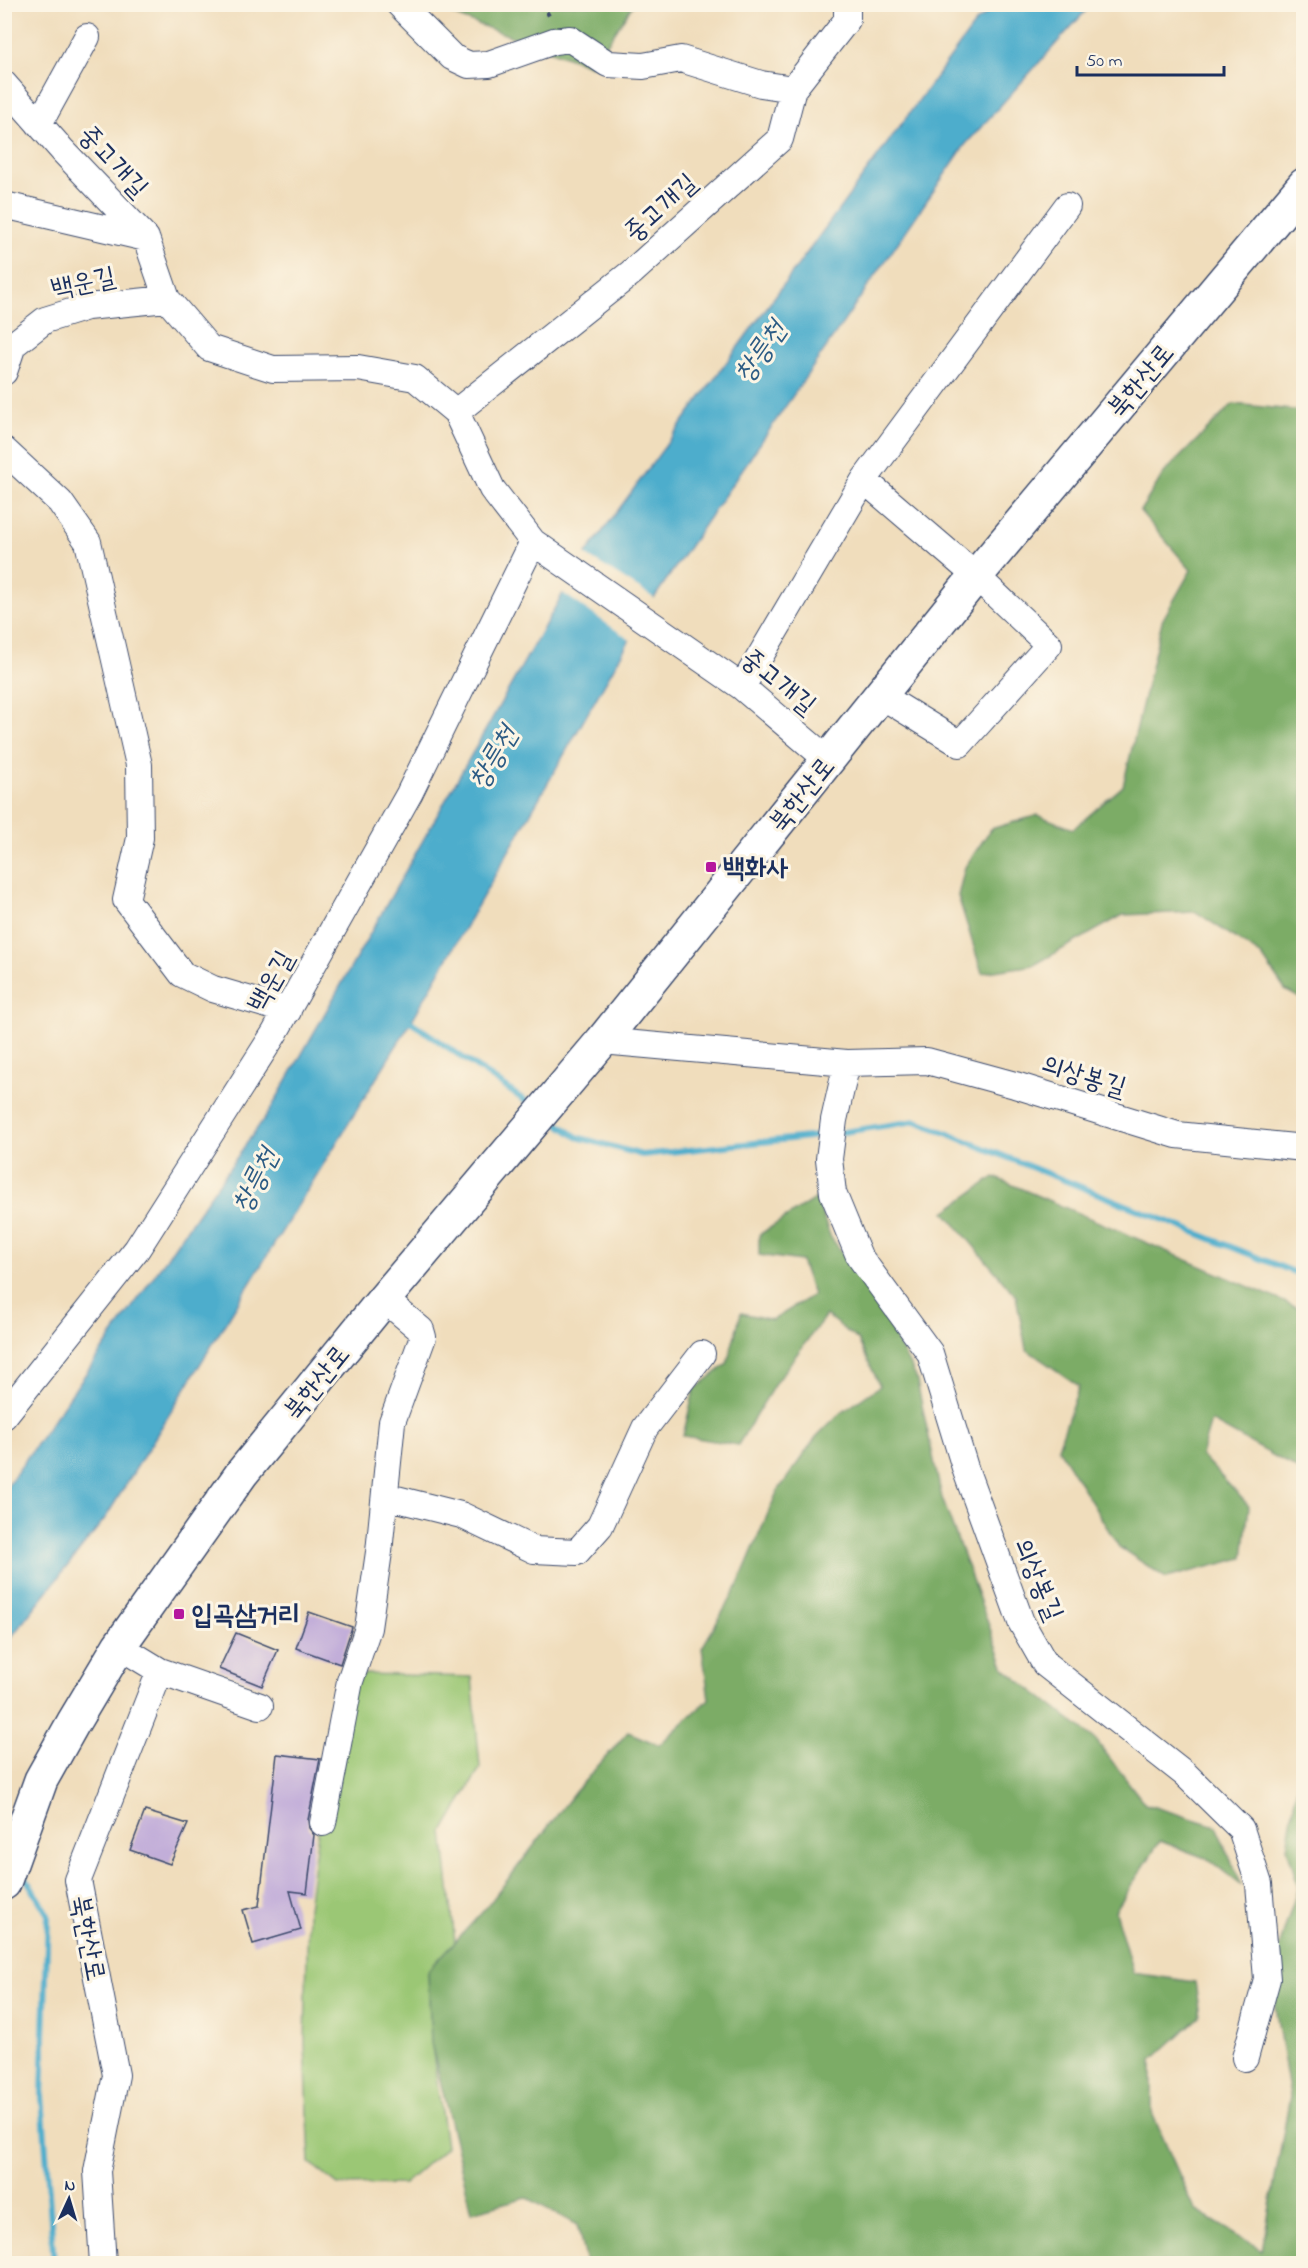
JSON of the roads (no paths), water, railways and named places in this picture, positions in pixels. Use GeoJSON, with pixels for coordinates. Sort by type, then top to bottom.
{"type":"FeatureCollection","features":[{"type":"Feature","properties":{"kind":"main road","name":"북한산로"},"geometry":{"type":"LineString","coordinates":[[41,1780],[119,1646],[242,1473],[384,1299],[602,1041],[976,576],[1304,184]]}},
{"type":"Feature","properties":{"kind":"main road"},"geometry":{"type":"LineString","coordinates":[[4,1829],[20,1803],[41,1780]]}},
{"type":"Feature","properties":{"kind":"main road"},"geometry":{"type":"LineString","coordinates":[[4,1883],[41,1780]]}},
{"type":"Feature","properties":{"kind":"street"},"geometry":{"type":"LineString","coordinates":[[399,4],[452,57],[469,65],[489,64],[554,41],[570,39],[608,64],[643,66],[681,59],[761,84],[793,89]]}},
{"type":"Feature","properties":{"kind":"street","name":"중고개길"},"geometry":{"type":"LineString","coordinates":[[456,412],[631,273],[780,139],[793,89],[847,20],[847,4]]}},
{"type":"Feature","properties":{"kind":"street","name":"중고개길"},"geometry":{"type":"LineString","coordinates":[[39,124],[87,37]]}},
{"type":"Feature","properties":{"kind":"street","name":"중고개길"},"geometry":{"type":"LineString","coordinates":[[4,84],[146,238],[167,299],[209,348],[273,369],[358,368],[415,378],[456,412],[492,489],[533,542],[554,559],[742,687],[828,760]]}},
{"type":"Feature","properties":{"kind":"street","name":"중고개길"},"geometry":{"type":"LineString","coordinates":[[4,205],[146,238]]}},
{"type":"Feature","properties":{"kind":"street"},"geometry":{"type":"LineString","coordinates":[[742,687],[864,480],[1067,206]]}},
{"type":"Feature","properties":{"kind":"street","name":"백운길"},"geometry":{"type":"LineString","coordinates":[[4,372],[13,345],[45,320],[87,307],[167,299]]}},
{"type":"Feature","properties":{"kind":"street"},"geometry":{"type":"LineString","coordinates":[[4,450],[60,502],[88,542],[139,765],[140,838],[126,900],[182,975],[213,989],[288,1011]]}},
{"type":"Feature","properties":{"kind":"street"},"geometry":{"type":"LineString","coordinates":[[864,480],[976,576],[1049,645],[960,744],[880,696]]}},
{"type":"Feature","properties":{"kind":"street","name":"백운길"},"geometry":{"type":"LineString","coordinates":[[4,1416],[137,1249],[288,1011],[409,794],[533,542]]}},
{"type":"Feature","properties":{"kind":"street","name":"의상봉길"},"geometry":{"type":"LineString","coordinates":[[602,1041],[847,1063],[927,1061],[1015,1085],[1177,1135],[1304,1148]]}},
{"type":"Feature","properties":{"kind":"street","name":"의상봉길"},"geometry":{"type":"LineString","coordinates":[[847,1063],[834,1120],[829,1159],[833,1193],[859,1256],[930,1353],[966,1471],[1021,1622],[1045,1664],[1185,1774],[1240,1829],[1259,1884],[1268,1980],[1245,2058]]}},
{"type":"Feature","properties":{"kind":"street"},"geometry":{"type":"LineString","coordinates":[[323,1823],[350,1681],[368,1628],[392,1422],[423,1337],[421,1330],[384,1299]]}},
{"type":"Feature","properties":{"kind":"street"},"geometry":{"type":"LineString","coordinates":[[385,1497],[461,1515],[534,1550],[577,1552],[600,1526],[645,1428],[702,1354]]}},
{"type":"Feature","properties":{"kind":"street"},"geometry":{"type":"LineString","coordinates":[[119,1646],[159,1671],[260,1706]]}},
{"type":"Feature","properties":{"kind":"street","name":"북한산로"},"geometry":{"type":"LineString","coordinates":[[103,2264],[97,2170],[116,2075],[78,1880],[159,1671]]}},
{"type":"Feature","properties":{"kind":"water","name":"창릉천"},"geometry":{"type":"Polygon","coordinates":[[[998,5],[1091,5],[965,145],[652,601],[411,1022],[106,1517],[5,1645],[5,1489],[270,1110],[583,558],[977,21],[998,5]]]}},
{"type":"Feature","properties":{"kind":"waterway"},"geometry":{"type":"LineString","coordinates":[[404,1017],[534,1107]]}},
{"type":"Feature","properties":{"kind":"waterway"},"geometry":{"type":"LineString","coordinates":[[550,1118],[577,1137],[642,1155],[827,1135]]}},
{"type":"Feature","properties":{"kind":"waterway"},"geometry":{"type":"LineString","coordinates":[[837,1133],[916,1121],[1304,1276]]}},
{"type":"Feature","properties":{"kind":"waterway"},"geometry":{"type":"LineString","coordinates":[[21,1870],[48,1915],[42,2096],[54,2264]]}},
{"type":"Feature","properties":{"kind":"place","name":"백화사"},"geometry":{"type":"Point","coordinates":[711,867]}},
{"type":"Feature","properties":{"kind":"place","name":"입곡삼거리"},"geometry":{"type":"Point","coordinates":[179,1614]}}]}
